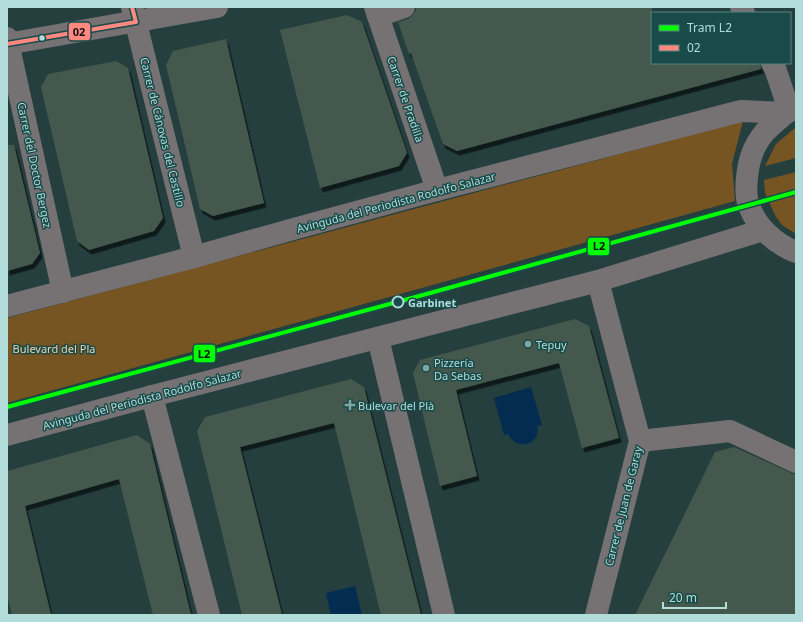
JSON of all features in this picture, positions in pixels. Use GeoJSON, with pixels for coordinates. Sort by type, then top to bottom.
{"type":"FeatureCollection","features":[{"type":"Feature","properties":{"kind":"street"},"geometry":{"type":"LineString","coordinates":[[7,43],[134,14],[217,7]]}},
{"type":"Feature","properties":{"kind":"street"},"geometry":{"type":"LineString","coordinates":[[376,11],[404,7]]}},
{"type":"Feature","properties":{"kind":"street","name":"Carrer de Pradilla"},"geometry":{"type":"LineString","coordinates":[[376,11],[437,190]]}},
{"type":"Feature","properties":{"kind":"street","name":"Carrer de Cánovas del Castillo"},"geometry":{"type":"LineString","coordinates":[[134,14],[194,257]]}},
{"type":"Feature","properties":{"kind":"street","name":"Carrer del Doctor Bergez"},"geometry":{"type":"LineString","coordinates":[[7,43],[63,292]]}},
{"type":"Feature","properties":{"kind":"street"},"geometry":{"type":"LineString","coordinates":[[772,64],[790,110],[764,132],[752,154],[747,178],[746,194],[748,205],[753,216],[763,230],[777,242],[796,252]]}},
{"type":"Feature","properties":{"kind":"street","name":"Avinguda del Periodista Rodolfo Salazar"},"geometry":{"type":"LineString","coordinates":[[7,306],[194,257],[437,190],[741,111],[790,110]]}},
{"type":"Feature","properties":{"kind":"street","name":"Avinguda del Periodista Rodolfo Salazar"},"geometry":{"type":"LineString","coordinates":[[7,435],[598,281],[763,230]]}},
{"type":"Feature","properties":{"kind":"street","name":"Carrer de Juan de Garay"},"geometry":{"type":"LineString","coordinates":[[596,615],[640,441],[598,281]]}},
{"type":"Feature","properties":{"kind":"street"},"geometry":{"type":"LineString","coordinates":[[378,338],[444,615]]}},
{"type":"Feature","properties":{"kind":"street"},"geometry":{"type":"LineString","coordinates":[[152,396],[209,615]]}},
{"type":"Feature","properties":{"kind":"street"},"geometry":{"type":"LineString","coordinates":[[640,441],[730,430],[796,462]]}},
{"type":"Feature","properties":{"kind":"green space","name":"Bulevard del Pla"},"geometry":{"type":"Polygon","coordinates":[[[743,121],[732,164],[735,201],[7,403],[7,318],[743,121]]]}},
{"type":"Feature","properties":{"kind":"green space"},"geometry":{"type":"Polygon","coordinates":[[[796,127],[796,158],[765,166],[776,144],[796,127]]]}},
{"type":"Feature","properties":{"kind":"green space"},"geometry":{"type":"Polygon","coordinates":[[[796,172],[796,234],[782,225],[776,217],[765,193],[764,180],[796,172]]]}},
{"type":"Feature","properties":{"kind":"water"},"geometry":{"type":"Polygon","coordinates":[[[531,387],[542,425],[537,426],[537,433],[532,442],[527,444],[517,443],[512,440],[508,434],[504,435],[494,398],[531,387]]]}},
{"type":"Feature","properties":{"kind":"water"},"geometry":{"type":"Polygon","coordinates":[[[355,586],[362,615],[331,615],[326,593],[355,586]]]}},
{"type":"Feature","properties":{"kind":"building"},"geometry":{"type":"Polygon","coordinates":[[[416,7],[652,7],[651,64],[760,64],[761,69],[457,151],[443,144],[411,53],[409,54],[398,22],[408,19],[416,10],[416,7]]]}},
{"type":"Feature","properties":{"kind":"building"},"geometry":{"type":"Polygon","coordinates":[[[347,15],[362,22],[407,153],[399,166],[320,188],[280,30],[347,15]]]}},
{"type":"Feature","properties":{"kind":"building"},"geometry":{"type":"Polygon","coordinates":[[[226,39],[264,203],[213,216],[200,209],[166,65],[173,51],[226,39]]]}},
{"type":"Feature","properties":{"kind":"building"},"geometry":{"type":"Polygon","coordinates":[[[116,61],[128,68],[163,218],[154,231],[89,250],[77,241],[41,87],[48,74],[116,61]]]}},
{"type":"Feature","properties":{"kind":"building"},"geometry":{"type":"Polygon","coordinates":[[[7,145],[14,145],[40,253],[32,264],[7,271],[7,145]]]}},
{"type":"Feature","properties":{"kind":"building"},"geometry":{"type":"Polygon","coordinates":[[[575,319],[589,326],[619,438],[582,448],[559,363],[456,390],[477,476],[440,486],[413,373],[420,360],[575,319]]]}},
{"type":"Feature","properties":{"kind":"building"},"geometry":{"type":"Polygon","coordinates":[[[351,379],[364,387],[421,615],[381,615],[334,423],[240,447],[282,615],[242,615],[197,431],[205,417],[351,379]]]}},
{"type":"Feature","properties":{"kind":"building"},"geometry":{"type":"Polygon","coordinates":[[[137,435],[150,444],[191,615],[153,615],[119,479],[25,506],[51,615],[12,615],[7,595],[7,471],[137,435]]]}},
{"type":"Feature","properties":{"kind":"building"},"geometry":{"type":"Polygon","coordinates":[[[734,447],[796,475],[796,615],[635,615],[715,452],[734,447]]]}},
{"type":"Feature","properties":{"kind":"tram line","name":"L2"},"geometry":{"type":"LineString","coordinates":[[7,407],[412,298],[796,192]]}},
{"type":"Feature","properties":{"kind":"transit line","name":"02"},"geometry":{"type":"LineString","coordinates":[[7,44],[136,22],[132,7]]}},
{"type":"Feature","properties":{"kind":"place","name":"Garbinet"},"geometry":{"type":"Point","coordinates":[398,302]}},
{"type":"Feature","properties":{"kind":"place","name":"Tepuy"},"geometry":{"type":"Point","coordinates":[528,344]}},
{"type":"Feature","properties":{"kind":"place","name":"Pizzería Da Sebas"},"geometry":{"type":"Point","coordinates":[426,368]}},
{"type":"Feature","properties":{"kind":"place","name":"Bulevar del Plà"},"geometry":{"type":"Point","coordinates":[350,405]}}]}
